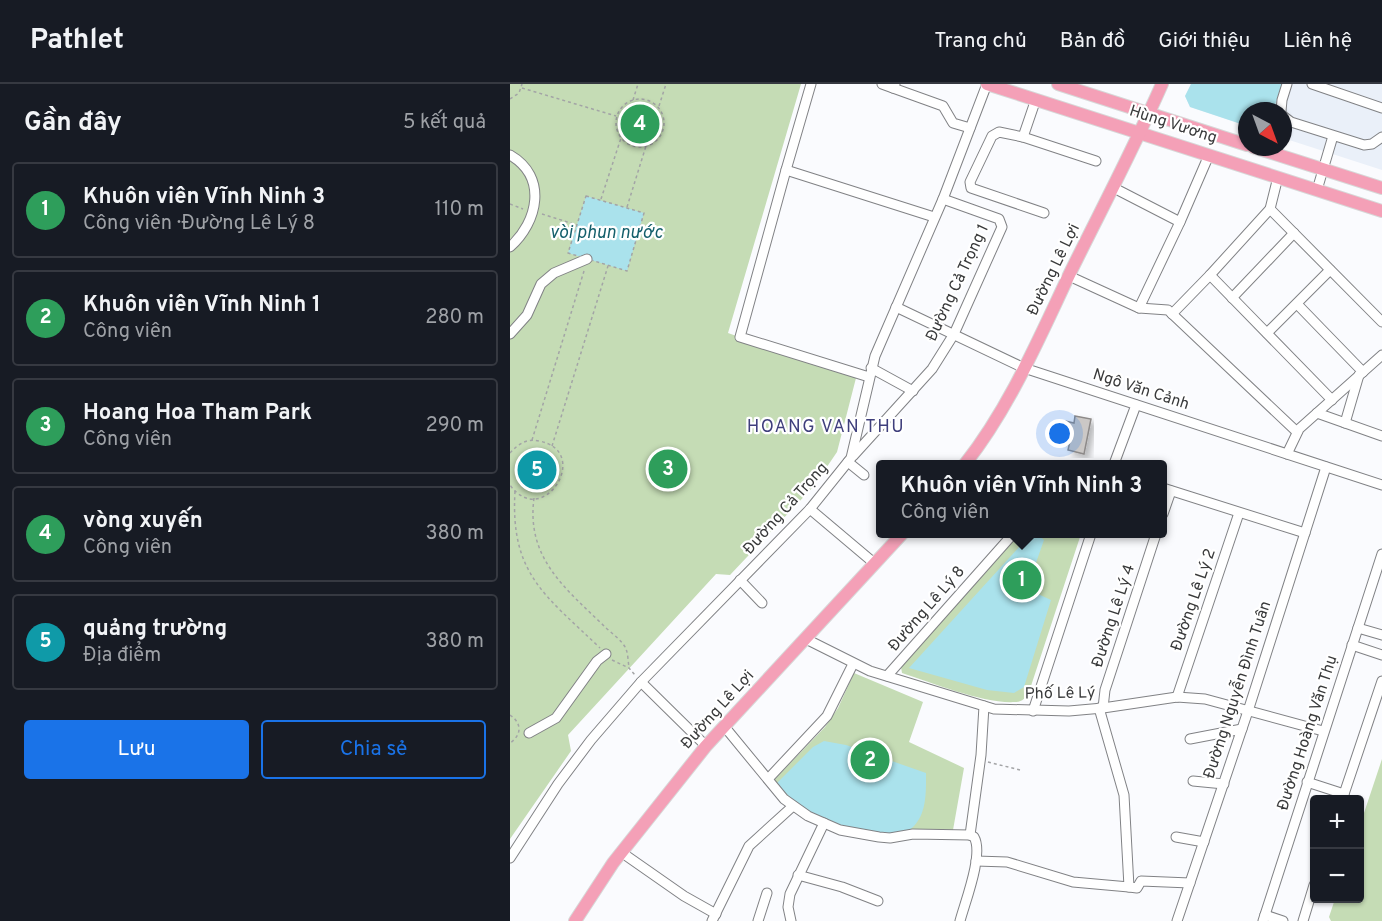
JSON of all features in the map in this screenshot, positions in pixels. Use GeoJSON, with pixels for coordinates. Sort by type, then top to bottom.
{"type":"FeatureCollection","features":[{"type":"Feature","properties":{"kind":"main road","name":"Hùng Vương"},"geometry":{"type":"LineString","coordinates":[[987,84],[1382,210]]}},
{"type":"Feature","properties":{"kind":"main road","name":"Hùng Vương"},"geometry":{"type":"LineString","coordinates":[[1058,84],[1090,89],[1149,114],[1238,142]]}},
{"type":"Feature","properties":{"kind":"main road","name":"Đường Lê Lợi"},"geometry":{"type":"LineString","coordinates":[[968,460],[1024,368],[1141,132],[1162,84]]}},
{"type":"Feature","properties":{"kind":"main road"},"geometry":{"type":"LineString","coordinates":[[1282,156],[1382,188]]}},
{"type":"Feature","properties":{"kind":"main road","name":"Đường Lê Lợi"},"geometry":{"type":"LineString","coordinates":[[575,921],[621,852],[706,746],[898,538]]}},
{"type":"Feature","properties":{"kind":"street"},"geometry":{"type":"LineString","coordinates":[[812,84],[740,337],[870,373],[913,391]]}},
{"type":"Feature","properties":{"kind":"street"},"geometry":{"type":"LineString","coordinates":[[882,84],[894,86],[943,106],[953,123],[970,128]]}},
{"type":"Feature","properties":{"kind":"street","name":"Đường Cả Trọng"},"geometry":{"type":"LineString","coordinates":[[510,858],[576,760],[641,682],[810,509],[850,460],[870,373],[943,198],[987,84]]}},
{"type":"Feature","properties":{"kind":"street"},"geometry":{"type":"LineString","coordinates":[[1282,102],[1287,84]]}},
{"type":"Feature","properties":{"kind":"street"},"geometry":{"type":"LineString","coordinates":[[1312,84],[1382,108]]}},
{"type":"Feature","properties":{"kind":"street"},"geometry":{"type":"LineString","coordinates":[[1023,137],[1036,99]]}},
{"type":"Feature","properties":{"kind":"street"},"geometry":{"type":"LineString","coordinates":[[1292,122],[1364,145],[1372,144],[1382,137]]}},
{"type":"Feature","properties":{"kind":"street"},"geometry":{"type":"LineString","coordinates":[[1044,213],[975,190],[969,185],[996,133],[1023,137],[1096,161]]}},
{"type":"Feature","properties":{"kind":"street"},"geometry":{"type":"LineString","coordinates":[[1317,190],[1334,136]]}},
{"type":"Feature","properties":{"kind":"street"},"geometry":{"type":"LineString","coordinates":[[510,155],[523,166],[535,192],[534,212],[519,239],[510,247]]}},
{"type":"Feature","properties":{"kind":"street"},"geometry":{"type":"LineString","coordinates":[[1138,308],[1180,222],[1209,155]]}},
{"type":"Feature","properties":{"kind":"street"},"geometry":{"type":"LineString","coordinates":[[786,170],[934,217]]}},
{"type":"Feature","properties":{"kind":"street"},"geometry":{"type":"LineString","coordinates":[[1172,314],[1270,209],[1278,177]]}},
{"type":"Feature","properties":{"kind":"street"},"geometry":{"type":"LineString","coordinates":[[1112,187],[1180,222]]}},
{"type":"Feature","properties":{"kind":"street","name":"Đường Cả Trọng 1"},"geometry":{"type":"LineString","coordinates":[[850,460],[932,369],[954,334],[1002,226],[999,219],[943,198]]}},
{"type":"Feature","properties":{"kind":"street"},"geometry":{"type":"LineString","coordinates":[[1270,209],[1382,322]]}},
{"type":"Feature","properties":{"kind":"street"},"geometry":{"type":"LineString","coordinates":[[1232,298],[1294,233]]}},
{"type":"Feature","properties":{"kind":"street"},"geometry":{"type":"LineString","coordinates":[[510,334],[527,315],[541,284],[554,273],[587,259]]}},
{"type":"Feature","properties":{"kind":"street"},"geometry":{"type":"LineString","coordinates":[[1267,333],[1330,270]]}},
{"type":"Feature","properties":{"kind":"street"},"geometry":{"type":"LineString","coordinates":[[1210,275],[1332,400]]}},
{"type":"Feature","properties":{"kind":"street"},"geometry":{"type":"LineString","coordinates":[[1069,276],[1138,308],[1162,308],[1172,314],[1297,432]]}},
{"type":"Feature","properties":{"kind":"street"},"geometry":{"type":"LineString","coordinates":[[1297,304],[1361,374]]}},
{"type":"Feature","properties":{"kind":"street","name":"Ngô Văn Cảnh"},"geometry":{"type":"LineString","coordinates":[[896,307],[1024,368],[1382,485]]}},
{"type":"Feature","properties":{"kind":"street"},"geometry":{"type":"LineString","coordinates":[[1287,454],[1297,432],[1382,355]]}},
{"type":"Feature","properties":{"kind":"street"},"geometry":{"type":"LineString","coordinates":[[1345,423],[1361,374]]}},
{"type":"Feature","properties":{"kind":"street"},"geometry":{"type":"LineString","coordinates":[[1116,460],[1136,405]]}},
{"type":"Feature","properties":{"kind":"street"},"geometry":{"type":"LineString","coordinates":[[1317,413],[1382,436]]}},
{"type":"Feature","properties":{"kind":"street"},"geometry":{"type":"LineString","coordinates":[[850,460],[864,475]]}},
{"type":"Feature","properties":{"kind":"street","name":"Đường Nguyễn Đình Tuân"},"geometry":{"type":"LineString","coordinates":[[1177,921],[1248,711],[1326,467]]}},
{"type":"Feature","properties":{"kind":"street"},"geometry":{"type":"LineString","coordinates":[[1167,489],[1305,533]]}},
{"type":"Feature","properties":{"kind":"street"},"geometry":{"type":"LineString","coordinates":[[810,509],[874,563]]}},
{"type":"Feature","properties":{"kind":"street","name":"Đường Lê Lý 2"},"geometry":{"type":"LineString","coordinates":[[1177,698],[1239,513]]}},
{"type":"Feature","properties":{"kind":"street","name":"Đường Lê Lý 8"},"geometry":{"type":"LineString","coordinates":[[887,676],[1009,538]]}},
{"type":"Feature","properties":{"kind":"street"},"geometry":{"type":"LineString","coordinates":[[1033,711],[1090,538]]}},
{"type":"Feature","properties":{"kind":"street","name":"Đường Lê Lý 4"},"geometry":{"type":"LineString","coordinates":[[1101,708],[1155,538]]}},
{"type":"Feature","properties":{"kind":"street","name":"Đường Hoàng Văn Thụ"},"geometry":{"type":"LineString","coordinates":[[1264,918],[1352,645],[1378,580],[1382,554]]}},
{"type":"Feature","properties":{"kind":"street"},"geometry":{"type":"LineString","coordinates":[[740,580],[762,603]]}},
{"type":"Feature","properties":{"kind":"street"},"geometry":{"type":"LineString","coordinates":[[1358,628],[1382,635]]}},
{"type":"Feature","properties":{"kind":"street","name":"Phố Lê Lý"},"geometry":{"type":"LineString","coordinates":[[806,639],[853,664],[984,706],[1033,711],[1101,708],[1177,698],[1205,699],[1323,731]]}},
{"type":"Feature","properties":{"kind":"street"},"geometry":{"type":"LineString","coordinates":[[1352,645],[1382,655]]}},
{"type":"Feature","properties":{"kind":"street"},"geometry":{"type":"LineString","coordinates":[[529,733],[556,718],[597,661],[606,654]]}},
{"type":"Feature","properties":{"kind":"street"},"geometry":{"type":"LineString","coordinates":[[768,779],[827,716],[853,664]]}},
{"type":"Feature","properties":{"kind":"street"},"geometry":{"type":"LineString","coordinates":[[1344,795],[1382,681]]}},
{"type":"Feature","properties":{"kind":"street"},"geometry":{"type":"LineString","coordinates":[[641,682],[706,746]]}},
{"type":"Feature","properties":{"kind":"street"},"geometry":{"type":"LineString","coordinates":[[970,835],[980,760],[984,706]]}},
{"type":"Feature","properties":{"kind":"street"},"geometry":{"type":"LineString","coordinates":[[1101,708],[1124,795],[1130,887]]}},
{"type":"Feature","properties":{"kind":"street"},"geometry":{"type":"LineString","coordinates":[[724,726],[793,806],[808,816],[840,830],[890,838],[913,834],[970,835],[974,837],[978,843],[976,861],[960,921]]}},
{"type":"Feature","properties":{"kind":"street"},"geometry":{"type":"LineString","coordinates":[[1190,739],[1242,729]]}},
{"type":"Feature","properties":{"kind":"street"},"geometry":{"type":"LineString","coordinates":[[1193,781],[1224,784]]}},
{"type":"Feature","properties":{"kind":"street"},"geometry":{"type":"LineString","coordinates":[[1307,782],[1338,795]]}},
{"type":"Feature","properties":{"kind":"street"},"geometry":{"type":"LineString","coordinates":[[621,852],[714,918],[749,846],[793,806]]}},
{"type":"Feature","properties":{"kind":"street"},"geometry":{"type":"LineString","coordinates":[[791,921],[789,901],[798,875],[825,823]]}},
{"type":"Feature","properties":{"kind":"street"},"geometry":{"type":"LineString","coordinates":[[1176,837],[1204,842]]}},
{"type":"Feature","properties":{"kind":"street"},"geometry":{"type":"LineString","coordinates":[[976,861],[1006,862],[1073,882],[1137,888],[1141,881],[1190,883]]}},
{"type":"Feature","properties":{"kind":"street"},"geometry":{"type":"LineString","coordinates":[[798,875],[842,886],[878,901]]}},
{"type":"Feature","properties":{"kind":"street"},"geometry":{"type":"LineString","coordinates":[[758,921],[767,892]]}},
{"type":"Feature","properties":{"kind":"street"},"geometry":{"type":"LineString","coordinates":[[1303,921],[1310,898]]}},
{"type":"Feature","properties":{"kind":"street"},"geometry":{"type":"LineString","coordinates":[[1264,918],[1283,921]]}},
{"type":"Feature","properties":{"kind":"path"},"geometry":{"type":"LineString","coordinates":[[510,99],[519,93],[522,84]]}},
{"type":"Feature","properties":{"kind":"path"},"geometry":{"type":"LineString","coordinates":[[633,100],[638,84]]}},
{"type":"Feature","properties":{"kind":"path"},"geometry":{"type":"LineString","coordinates":[[659,107],[666,84]]}},
{"type":"Feature","properties":{"kind":"path"},"geometry":{"type":"LineString","coordinates":[[522,88],[617,117]]}},
{"type":"Feature","properties":{"kind":"path"},"geometry":{"type":"LineString","coordinates":[[627,208],[646,147],[660,137],[664,130],[663,114],[659,107],[647,99],[633,100],[625,104],[617,117],[616,125],[621,137],[630,145],[646,147]]}},
{"type":"Feature","properties":{"kind":"path"},"geometry":{"type":"LineString","coordinates":[[601,200],[621,137]]}},
{"type":"Feature","properties":{"kind":"path"},"geometry":{"type":"LineString","coordinates":[[586,196],[627,208],[644,213],[627,271],[568,254],[586,196]]}},
{"type":"Feature","properties":{"kind":"path"},"geometry":{"type":"LineString","coordinates":[[510,204],[577,225]]}},
{"type":"Feature","properties":{"kind":"path"},"geometry":{"type":"LineString","coordinates":[[532,440],[587,259]]}},
{"type":"Feature","properties":{"kind":"path"},"geometry":{"type":"LineString","coordinates":[[552,446],[609,265]]}},
{"type":"Feature","properties":{"kind":"path"},"geometry":{"type":"LineString","coordinates":[[510,452],[517,445],[532,440],[543,441],[552,446],[562,460],[561,479],[549,494],[534,498],[520,494],[510,485]]}},
{"type":"Feature","properties":{"kind":"path"},"geometry":{"type":"LineString","coordinates":[[515,491],[515,533],[522,559],[536,583],[551,602],[606,654],[629,668],[626,647],[550,572],[540,552],[534,532],[532,512],[534,498]]}},
{"type":"Feature","properties":{"kind":"path"},"geometry":{"type":"LineString","coordinates":[[510,716],[517,721],[519,731],[515,740],[510,743]]}},
{"type":"Feature","properties":{"kind":"path"},"geometry":{"type":"LineString","coordinates":[[980,760],[1020,770]]}},
{"type":"Feature","properties":{"kind":"shaded area"},"geometry":{"type":"Polygon","coordinates":[[[1191,84],[1382,84],[1382,170],[1292,141],[1292,102],[1238,102],[1238,123],[1190,107],[1185,96],[1191,84]]]}},
{"type":"Feature","properties":{"kind":"green space"},"geometry":{"type":"Polygon","coordinates":[[[510,84],[801,84],[728,333],[856,378],[837,452],[814,486],[730,575],[716,574],[568,735],[571,751],[510,839],[510,84]]]}},
{"type":"Feature","properties":{"kind":"green space"},"geometry":{"type":"Polygon","coordinates":[[[1015,538],[1080,538],[1029,692],[1025,698],[1015,702],[989,700],[902,673],[901,667],[1015,538]]]}},
{"type":"Feature","properties":{"kind":"green space"},"geometry":{"type":"Polygon","coordinates":[[[854,673],[923,702],[909,742],[964,768],[953,830],[921,829],[897,836],[797,806],[773,781],[825,727],[838,708],[854,673]]]}},
{"type":"Feature","properties":{"kind":"green space"},"geometry":{"type":"Polygon","coordinates":[[[1382,759],[1382,921],[1331,921],[1329,917],[1334,903],[1364,903],[1364,813],[1382,759]]]}},
{"type":"Feature","properties":{"kind":"water"},"geometry":{"type":"Polygon","coordinates":[[[1191,84],[1282,84],[1276,102],[1238,102],[1238,123],[1190,107],[1185,96],[1191,84]]]}},
{"type":"Feature","properties":{"kind":"water","name":"vòi phun nước"},"geometry":{"type":"Polygon","coordinates":[[[586,196],[644,213],[627,271],[568,253],[586,196]]]}},
{"type":"Feature","properties":{"kind":"water"},"geometry":{"type":"Polygon","coordinates":[[[1027,538],[1044,540],[1031,577],[1031,587],[1038,594],[1051,600],[1024,687],[1014,693],[987,690],[909,668],[1027,538]]]}},
{"type":"Feature","properties":{"kind":"water"},"geometry":{"type":"Polygon","coordinates":[[[824,741],[846,745],[926,773],[924,808],[914,826],[904,832],[891,835],[859,831],[814,815],[790,797],[777,783],[813,747],[824,741]]]}},
{"type":"Feature","properties":{"kind":"building"},"geometry":{"type":"Polygon","coordinates":[[[1075,416],[1091,419],[1084,454],[1068,450],[1070,441],[1061,439],[1065,421],[1074,423],[1075,416]]]}},
{"type":"Feature","properties":{"kind":"place","name":"vòng xuyến"},"geometry":{"type":"Point","coordinates":[640,124]}},
{"type":"Feature","properties":{"kind":"place","name":"Hoang Hoa Tham Park"},"geometry":{"type":"Point","coordinates":[668,469]}},
{"type":"Feature","properties":{"kind":"place","name":"quảng trường"},"geometry":{"type":"Point","coordinates":[537,470]}},
{"type":"Feature","properties":{"kind":"place","name":"Khuôn viên Vĩnh Ninh 3"},"geometry":{"type":"Point","coordinates":[1022,580]}},
{"type":"Feature","properties":{"kind":"place","name":"Khuôn viên Vĩnh Ninh 1"},"geometry":{"type":"Point","coordinates":[870,760]}},
{"type":"Feature","properties":{"kind":"district","name":"HOANG VAN THU"},"geometry":{"type":"Point","coordinates":[826,427]}}]}
